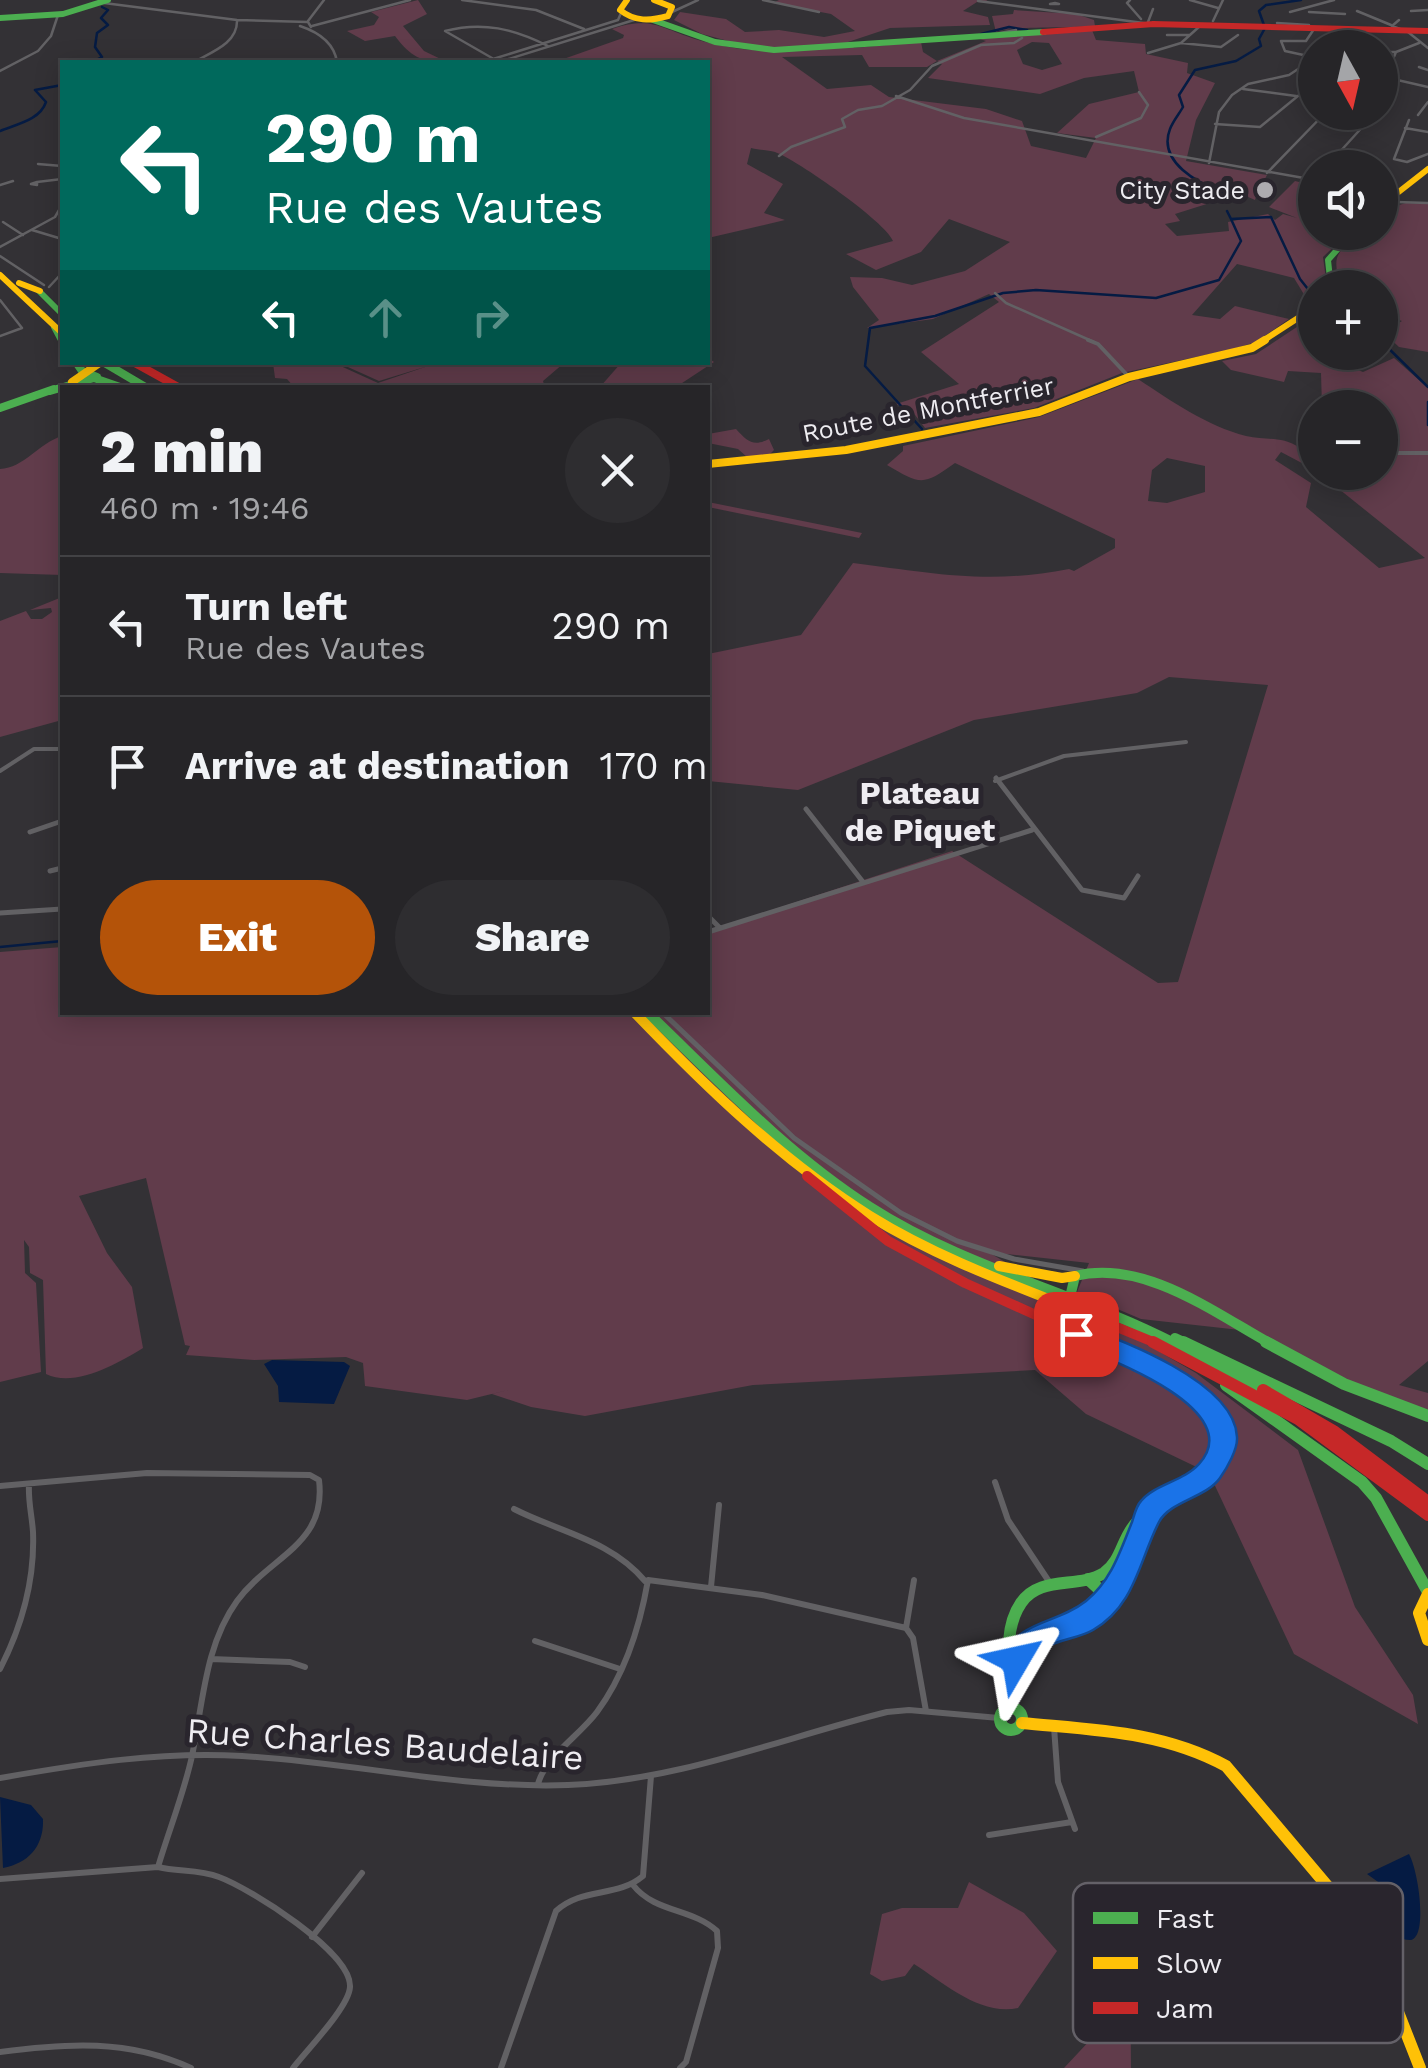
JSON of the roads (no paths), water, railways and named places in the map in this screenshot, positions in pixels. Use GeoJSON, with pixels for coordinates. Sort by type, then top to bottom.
{"type":"FeatureCollection","features":[{"type":"Feature","properties":{"kind":"street"},"geometry":{"type":"LineString","coordinates":[[308,25],[324,0]]}},
{"type":"Feature","properties":{"kind":"street"},"geometry":{"type":"LineString","coordinates":[[378,0],[388,5]]}},
{"type":"Feature","properties":{"kind":"street"},"geometry":{"type":"LineString","coordinates":[[0,17],[58,13],[100,1],[236,20],[308,25],[410,0]]}},
{"type":"Feature","properties":{"kind":"street"},"geometry":{"type":"LineString","coordinates":[[462,0],[536,10],[591,33]]}},
{"type":"Feature","properties":{"kind":"street"},"geometry":{"type":"LineString","coordinates":[[548,46],[543,44],[517,31],[482,24],[446,31],[493,59],[543,44],[618,20],[625,5],[640,0]]}},
{"type":"Feature","properties":{"kind":"street"},"geometry":{"type":"LineString","coordinates":[[654,0],[671,8]]}},
{"type":"Feature","properties":{"kind":"street"},"geometry":{"type":"LineString","coordinates":[[653,20],[671,8],[698,0]]}},
{"type":"Feature","properties":{"kind":"street"},"geometry":{"type":"LineString","coordinates":[[763,0],[819,12]]}},
{"type":"Feature","properties":{"kind":"street"},"geometry":{"type":"LineString","coordinates":[[1039,0],[1055,4],[1069,1]]}},
{"type":"Feature","properties":{"kind":"street"},"geometry":{"type":"LineString","coordinates":[[1130,0],[1127,2],[1149,23]]}},
{"type":"Feature","properties":{"kind":"street"},"geometry":{"type":"LineString","coordinates":[[1190,0],[1218,8]]}},
{"type":"Feature","properties":{"kind":"street"},"geometry":{"type":"LineString","coordinates":[[1181,42],[1203,25],[1223,0]]}},
{"type":"Feature","properties":{"kind":"street"},"geometry":{"type":"LineString","coordinates":[[1290,12],[1334,0]]}},
{"type":"Feature","properties":{"kind":"street"},"geometry":{"type":"LineString","coordinates":[[978,2],[1149,23],[1238,29],[1267,24],[1326,30]]}},
{"type":"Feature","properties":{"kind":"street"},"geometry":{"type":"LineString","coordinates":[[1053,12],[1055,4]]}},
{"type":"Feature","properties":{"kind":"street"},"geometry":{"type":"LineString","coordinates":[[625,5],[638,20]]}},
{"type":"Feature","properties":{"kind":"street"},"geometry":{"type":"LineString","coordinates":[[671,8],[667,21],[685,32]]}},
{"type":"Feature","properties":{"kind":"street"},"geometry":{"type":"LineString","coordinates":[[1149,23],[1153,9]]}},
{"type":"Feature","properties":{"kind":"street"},"geometry":{"type":"LineString","coordinates":[[1304,9],[1345,14]]}},
{"type":"Feature","properties":{"kind":"street"},"geometry":{"type":"LineString","coordinates":[[1411,11],[1426,10],[1428,18]]}},
{"type":"Feature","properties":{"kind":"street"},"geometry":{"type":"LineString","coordinates":[[1357,11],[1410,33],[1428,48]]}},
{"type":"Feature","properties":{"kind":"street"},"geometry":{"type":"LineString","coordinates":[[1309,12],[1310,28]]}},
{"type":"Feature","properties":{"kind":"street"},"geometry":{"type":"LineString","coordinates":[[0,71],[38,51],[51,36],[58,13]]}},
{"type":"Feature","properties":{"kind":"street"},"geometry":{"type":"LineString","coordinates":[[197,60],[230,41],[238,28],[236,20]]}},
{"type":"Feature","properties":{"kind":"street"},"geometry":{"type":"LineString","coordinates":[[505,60],[638,20],[653,20],[726,44],[785,50],[1019,35]]}},
{"type":"Feature","properties":{"kind":"street"},"geometry":{"type":"LineString","coordinates":[[1392,26],[1399,20]]}},
{"type":"Feature","properties":{"kind":"street"},"geometry":{"type":"LineString","coordinates":[[868,43],[1149,23]]}},
{"type":"Feature","properties":{"kind":"street"},"geometry":{"type":"LineString","coordinates":[[308,25],[337,53],[337,60]]}},
{"type":"Feature","properties":{"kind":"street"},"geometry":{"type":"LineString","coordinates":[[1167,35],[1203,25]]}},
{"type":"Feature","properties":{"kind":"street"},"geometry":{"type":"LineString","coordinates":[[1148,54],[1148,50],[1181,42],[1221,47],[1238,29]]}},
{"type":"Feature","properties":{"kind":"street"},"geometry":{"type":"LineString","coordinates":[[1398,33],[1428,31]]}},
{"type":"Feature","properties":{"kind":"street"},"geometry":{"type":"LineString","coordinates":[[779,156],[791,146],[845,127],[842,119],[852,112],[882,106],[913,88],[932,66],[982,45],[1014,43],[1019,35]]}},
{"type":"Feature","properties":{"kind":"street"},"geometry":{"type":"LineString","coordinates":[[1298,41],[1281,41],[1285,51],[1298,54]]}},
{"type":"Feature","properties":{"kind":"street"},"geometry":{"type":"LineString","coordinates":[[1398,51],[1419,43]]}},
{"type":"Feature","properties":{"kind":"street"},"geometry":{"type":"LineString","coordinates":[[1419,67],[1428,70]]}},
{"type":"Feature","properties":{"kind":"street"},"geometry":{"type":"LineString","coordinates":[[1208,164],[1222,106],[1240,89],[1298,69]]}},
{"type":"Feature","properties":{"kind":"street"},"geometry":{"type":"LineString","coordinates":[[1398,80],[1428,87]]}},
{"type":"Feature","properties":{"kind":"street"},"geometry":{"type":"LineString","coordinates":[[1240,89],[1296,96]]}},
{"type":"Feature","properties":{"kind":"street"},"geometry":{"type":"LineString","coordinates":[[1094,138],[1141,118],[1148,106],[1138,92]]}},
{"type":"Feature","properties":{"kind":"street"},"geometry":{"type":"LineString","coordinates":[[896,96],[964,118],[1094,138],[1208,164],[1298,178]]}},
{"type":"Feature","properties":{"kind":"street"},"geometry":{"type":"LineString","coordinates":[[1215,124],[1260,127],[1296,96]]}},
{"type":"Feature","properties":{"kind":"street"},"geometry":{"type":"LineString","coordinates":[[1418,115],[1428,102]]}},
{"type":"Feature","properties":{"kind":"street"},"geometry":{"type":"LineString","coordinates":[[1410,120],[1394,158],[1405,162],[1428,154]]}},
{"type":"Feature","properties":{"kind":"street"},"geometry":{"type":"LineString","coordinates":[[1405,128],[1428,132]]}},
{"type":"Feature","properties":{"kind":"street"},"geometry":{"type":"LineString","coordinates":[[1267,174],[1307,130]]}},
{"type":"Feature","properties":{"kind":"street"},"geometry":{"type":"LineString","coordinates":[[1342,150],[1360,130]]}},
{"type":"Feature","properties":{"kind":"street"},"geometry":{"type":"LineString","coordinates":[[1243,170],[1248,162]]}},
{"type":"Feature","properties":{"kind":"street"},"geometry":{"type":"LineString","coordinates":[[38,164],[60,166]]}},
{"type":"Feature","properties":{"kind":"street"},"geometry":{"type":"LineString","coordinates":[[1398,193],[1428,168]]}},
{"type":"Feature","properties":{"kind":"street"},"geometry":{"type":"LineString","coordinates":[[37,182],[60,179]]}},
{"type":"Feature","properties":{"kind":"street"},"geometry":{"type":"LineString","coordinates":[[0,186],[13,181]]}},
{"type":"Feature","properties":{"kind":"street"},"geometry":{"type":"LineString","coordinates":[[1398,200],[1428,202]]}},
{"type":"Feature","properties":{"kind":"street"},"geometry":{"type":"LineString","coordinates":[[0,247],[60,209]]}},
{"type":"Feature","properties":{"kind":"street"},"geometry":{"type":"LineString","coordinates":[[3,222],[23,235]]}},
{"type":"Feature","properties":{"kind":"street"},"geometry":{"type":"LineString","coordinates":[[32,230],[60,238]]}},
{"type":"Feature","properties":{"kind":"street"},"geometry":{"type":"LineString","coordinates":[[0,256],[44,287],[60,311]]}},
{"type":"Feature","properties":{"kind":"street"},"geometry":{"type":"LineString","coordinates":[[0,273],[18,283],[60,327]]}},
{"type":"Feature","properties":{"kind":"street"},"geometry":{"type":"LineString","coordinates":[[0,273],[60,328]]}},
{"type":"Feature","properties":{"kind":"street"},"geometry":{"type":"LineString","coordinates":[[18,283],[44,287],[60,275]]}},
{"type":"Feature","properties":{"kind":"street"},"geometry":{"type":"LineString","coordinates":[[996,294],[1098,344],[1129,376]]}},
{"type":"Feature","properties":{"kind":"street"},"geometry":{"type":"LineString","coordinates":[[0,300],[22,328],[0,336]]}},
{"type":"Feature","properties":{"kind":"street","name":"Route de Montferrier"},"geometry":{"type":"LineString","coordinates":[[710,464],[846,450],[1054,408],[1129,376],[1252,348],[1298,318]]}},
{"type":"Feature","properties":{"kind":"street"},"geometry":{"type":"LineString","coordinates":[[50,320],[60,339]]}},
{"type":"Feature","properties":{"kind":"street"},"geometry":{"type":"LineString","coordinates":[[138,365],[174,385]]}},
{"type":"Feature","properties":{"kind":"street"},"geometry":{"type":"LineString","coordinates":[[90,366],[104,380]]}},
{"type":"Feature","properties":{"kind":"street"},"geometry":{"type":"LineString","coordinates":[[90,366],[131,385]]}},
{"type":"Feature","properties":{"kind":"street"},"geometry":{"type":"LineString","coordinates":[[90,366],[140,385]]}},
{"type":"Feature","properties":{"kind":"street"},"geometry":{"type":"LineString","coordinates":[[62,385],[90,366]]}},
{"type":"Feature","properties":{"kind":"street"},"geometry":{"type":"LineString","coordinates":[[70,385],[89,379],[116,385]]}},
{"type":"Feature","properties":{"kind":"street"},"geometry":{"type":"LineString","coordinates":[[50,391],[60,386]]}},
{"type":"Feature","properties":{"kind":"street"},"geometry":{"type":"LineString","coordinates":[[0,408],[60,388]]}},
{"type":"Feature","properties":{"kind":"street"},"geometry":{"type":"LineString","coordinates":[[1398,453],[1428,453]]}},
{"type":"Feature","properties":{"kind":"street"},"geometry":{"type":"LineString","coordinates":[[1138,876],[1124,898],[1082,890],[994,778],[1064,756],[1186,742]]}},
{"type":"Feature","properties":{"kind":"street"},"geometry":{"type":"LineString","coordinates":[[0,770],[34,749],[59,748]]}},
{"type":"Feature","properties":{"kind":"street"},"geometry":{"type":"LineString","coordinates":[[806,809],[863,882]]}},
{"type":"Feature","properties":{"kind":"street"},"geometry":{"type":"LineString","coordinates":[[30,832],[60,822]]}},
{"type":"Feature","properties":{"kind":"street"},"geometry":{"type":"LineString","coordinates":[[710,931],[1032,830]]}},
{"type":"Feature","properties":{"kind":"street"},"geometry":{"type":"LineString","coordinates":[[50,871],[60,868]]}},
{"type":"Feature","properties":{"kind":"street"},"geometry":{"type":"LineString","coordinates":[[0,913],[60,909]]}},
{"type":"Feature","properties":{"kind":"street"},"geometry":{"type":"LineString","coordinates":[[710,918],[720,928]]}},
{"type":"Feature","properties":{"kind":"street"},"geometry":{"type":"LineString","coordinates":[[637,1015],[706,1086],[888,1241],[966,1284],[1048,1320],[1062,1316],[1067,1330],[1112,1346],[1191,1391],[1218,1417],[1224,1444],[1209,1473],[1150,1510],[1133,1526],[1118,1561],[1104,1574],[1050,1583],[1024,1598],[1013,1623],[1012,1708]]}},
{"type":"Feature","properties":{"kind":"street"},"geometry":{"type":"LineString","coordinates":[[650,1015],[733,1099],[870,1208],[982,1264],[1194,1346],[1391,1441],[1428,1464]]}},
{"type":"Feature","properties":{"kind":"street"},"geometry":{"type":"LineString","coordinates":[[665,1015],[784,1128],[886,1202],[976,1250],[1071,1266],[1079,1274]]}},
{"type":"Feature","properties":{"kind":"street"},"geometry":{"type":"LineString","coordinates":[[794,1162],[847,1202],[909,1239],[1191,1360],[1342,1450],[1428,1515]]}},
{"type":"Feature","properties":{"kind":"street"},"geometry":{"type":"LineString","coordinates":[[982,1264],[1062,1278],[1096,1268],[1114,1271],[1166,1289],[1338,1382],[1414,1415],[1428,1416]]}},
{"type":"Feature","properties":{"kind":"street"},"geometry":{"type":"LineString","coordinates":[[1071,1293],[1079,1274]]}},
{"type":"Feature","properties":{"kind":"street"},"geometry":{"type":"LineString","coordinates":[[1135,1323],[1286,1402],[1335,1432],[1428,1502]]}},
{"type":"Feature","properties":{"kind":"street"},"geometry":{"type":"LineString","coordinates":[[1191,1360],[1362,1482],[1376,1498],[1426,1589],[1419,1613],[1428,1640]]}},
{"type":"Feature","properties":{"kind":"street"},"geometry":{"type":"LineString","coordinates":[[0,1486],[147,1473],[316,1477],[322,1504],[317,1523],[238,1600],[220,1629],[191,1755],[158,1867]]}},
{"type":"Feature","properties":{"kind":"street"},"geometry":{"type":"LineString","coordinates":[[994,1482],[998,1504],[1034,1551],[1050,1583]]}},
{"type":"Feature","properties":{"kind":"street"},"geometry":{"type":"LineString","coordinates":[[0,1669],[20,1626],[31,1583],[34,1526],[29,1485]]}},
{"type":"Feature","properties":{"kind":"street"},"geometry":{"type":"LineString","coordinates":[[711,1587],[719,1505]]}},
{"type":"Feature","properties":{"kind":"street"},"geometry":{"type":"LineString","coordinates":[[514,1509],[611,1552],[635,1568],[645,1581],[638,1629],[620,1669],[589,1725],[542,1768],[538,1785]]}},
{"type":"Feature","properties":{"kind":"street"},"geometry":{"type":"LineString","coordinates":[[1013,1623],[1022,1636],[1038,1637],[1063,1630],[1102,1606],[1123,1578],[1150,1510]]}},
{"type":"Feature","properties":{"kind":"street"},"geometry":{"type":"LineString","coordinates":[[1088,1579],[1100,1590],[1102,1606]]}},
{"type":"Feature","properties":{"kind":"street"},"geometry":{"type":"LineString","coordinates":[[906,1628],[914,1580]]}},
{"type":"Feature","properties":{"kind":"street"},"geometry":{"type":"LineString","coordinates":[[645,1581],[762,1595],[906,1628],[913,1638],[926,1712]]}},
{"type":"Feature","properties":{"kind":"street"},"geometry":{"type":"LineString","coordinates":[[1012,1671],[1020,1652],[1038,1637]]}},
{"type":"Feature","properties":{"kind":"street"},"geometry":{"type":"LineString","coordinates":[[535,1641],[620,1669]]}},
{"type":"Feature","properties":{"kind":"street"},"geometry":{"type":"LineString","coordinates":[[211,1659],[290,1662],[305,1667]]}},
{"type":"Feature","properties":{"kind":"street"},"geometry":{"type":"LineString","coordinates":[[1022,1723],[1020,1714],[1012,1708],[1002,1710],[999,1718],[1010,1730],[1022,1723],[1173,1740],[1205,1751],[1226,1766],[1324,1883]]}},
{"type":"Feature","properties":{"kind":"street","name":"Rue Charles Baudelaire"},"geometry":{"type":"LineString","coordinates":[[0,1778],[140,1757],[191,1755],[260,1757],[538,1785],[651,1776],[887,1712],[999,1718]]}},
{"type":"Feature","properties":{"kind":"street"},"geometry":{"type":"LineString","coordinates":[[990,1836],[1074,1825],[1055,1766],[1054,1727]]}},
{"type":"Feature","properties":{"kind":"street"},"geometry":{"type":"LineString","coordinates":[[501,2068],[556,1912],[575,1894],[633,1885],[642,1876],[651,1776]]}},
{"type":"Feature","properties":{"kind":"street"},"geometry":{"type":"LineString","coordinates":[[0,1879],[158,1867],[208,1873],[230,1882],[312,1937],[347,1973],[350,1988],[345,2002],[293,2068]]}},
{"type":"Feature","properties":{"kind":"street"},"geometry":{"type":"LineString","coordinates":[[312,1937],[362,1873]]}},
{"type":"Feature","properties":{"kind":"street"},"geometry":{"type":"LineString","coordinates":[[633,1885],[638,1894],[660,1908],[708,1922],[717,1931],[718,1948],[686,2062],[680,2068]]}},
{"type":"Feature","properties":{"kind":"street"},"geometry":{"type":"LineString","coordinates":[[1403,2025],[1420,2068]]}},
{"type":"Feature","properties":{"kind":"street"},"geometry":{"type":"LineString","coordinates":[[0,2052],[73,2042],[107,2042],[153,2051],[192,2068]]}},
{"type":"Feature","properties":{"kind":"water"},"geometry":{"type":"Polygon","coordinates":[[[272,1360],[344,1362],[350,1366],[334,1404],[279,1402],[278,1386],[264,1364],[272,1360]]]}},
{"type":"Feature","properties":{"kind":"water"},"geometry":{"type":"Polygon","coordinates":[[[0,1797],[31,1805],[43,1819],[41,1837],[33,1852],[3,1868],[0,1797]]]}},
{"type":"Feature","properties":{"kind":"water"},"geometry":{"type":"Polygon","coordinates":[[[1409,1854],[1418,1889],[1420,1917],[1416,1937],[1403,1938],[1403,1883],[1380,1883],[1367,1874],[1409,1854]]]}},
{"type":"Feature","properties":{"kind":"waterway"},"geometry":{"type":"LineString","coordinates":[[1226,199],[1224,193],[1183,170],[1169,152],[1170,129],[1183,107],[1179,95],[1195,70],[1236,61],[1261,46],[1259,39],[1265,28],[1259,11],[1266,5],[1301,0]]}},
{"type":"Feature","properties":{"kind":"waterway"},"geometry":{"type":"LineString","coordinates":[[96,60],[102,57],[95,47],[97,33],[108,25],[101,18],[108,10],[102,7]]}},
{"type":"Feature","properties":{"kind":"waterway"},"geometry":{"type":"LineString","coordinates":[[981,34],[1009,27],[1027,30]]}},
{"type":"Feature","properties":{"kind":"waterway"},"geometry":{"type":"LineString","coordinates":[[0,131],[39,113],[46,102],[35,90],[60,85]]}},
{"type":"Feature","properties":{"kind":"waterway"},"geometry":{"type":"LineString","coordinates":[[1227,211],[1231,219]]}},
{"type":"Feature","properties":{"kind":"waterway"},"geometry":{"type":"LineString","coordinates":[[1231,219],[1271,217],[1298,275]]}},
{"type":"Feature","properties":{"kind":"waterway"},"geometry":{"type":"LineString","coordinates":[[922,429],[865,366],[870,328],[935,316],[1003,293],[1036,290],[1156,298],[1219,280],[1241,241],[1231,219]]}},
{"type":"Feature","properties":{"kind":"waterway"},"geometry":{"type":"LineString","coordinates":[[1398,358],[1428,387]]}},
{"type":"Feature","properties":{"kind":"waterway"},"geometry":{"type":"LineString","coordinates":[[1428,402],[1428,425]]}},
{"type":"Feature","properties":{"kind":"waterway"},"geometry":{"type":"LineString","coordinates":[[0,947],[60,941]]}},
{"type":"Feature","properties":{"kind":"place","name":"City Stade"},"geometry":{"type":"Point","coordinates":[1265,190]}},
{"type":"Feature","properties":{"kind":"district","name":"Plateau de Piquet"},"geometry":{"type":"Point","coordinates":[920,812]}}]}
